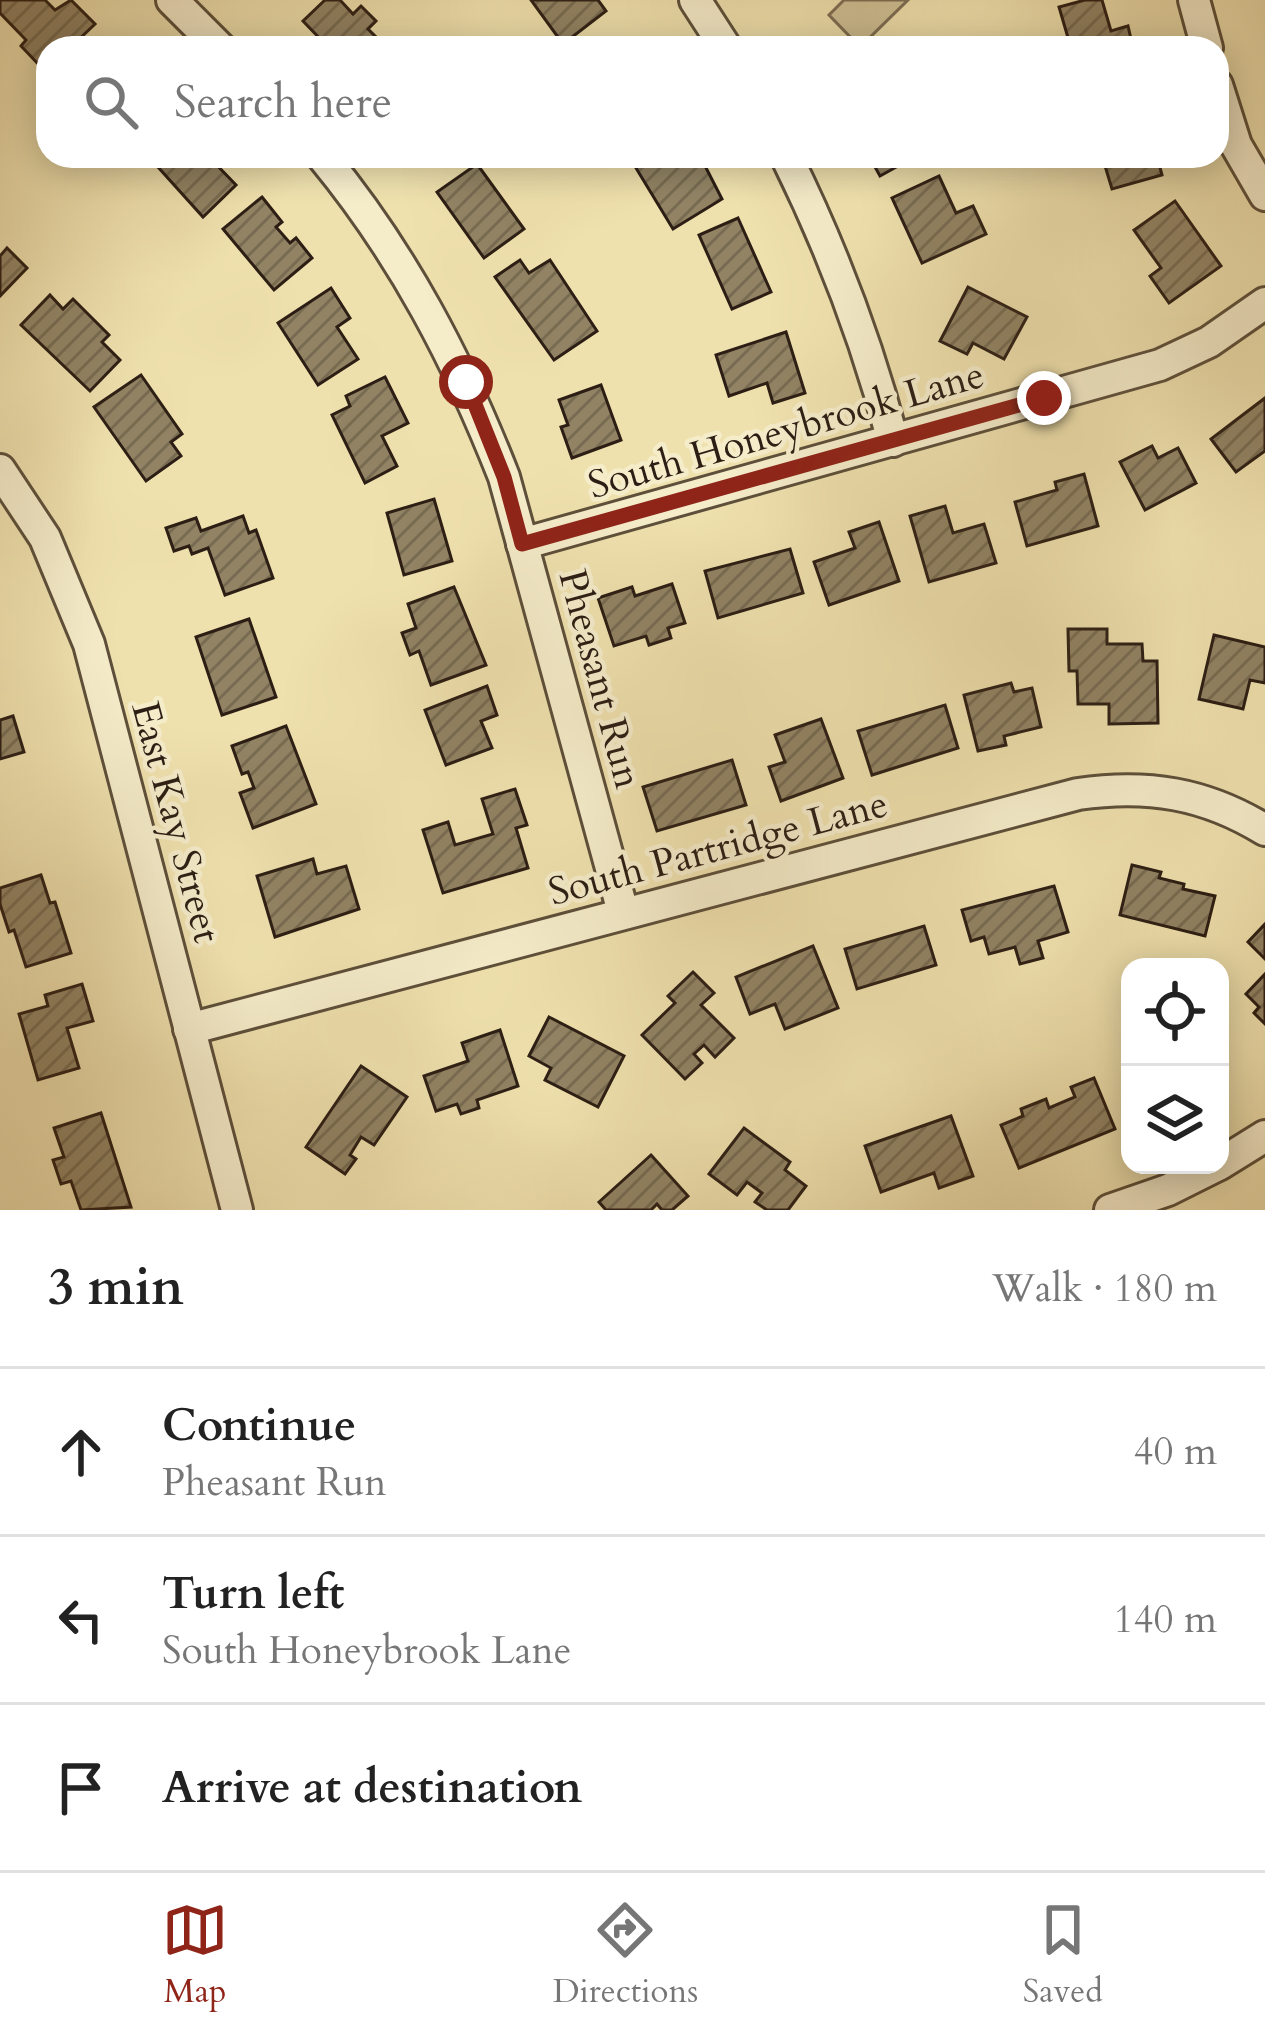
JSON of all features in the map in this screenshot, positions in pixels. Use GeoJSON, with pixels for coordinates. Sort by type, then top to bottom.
{"type":"FeatureCollection","features":[{"type":"Feature","properties":{"kind":"street"},"geometry":{"type":"LineString","coordinates":[[172,0],[208,36]]}},
{"type":"Feature","properties":{"kind":"street"},"geometry":{"type":"LineString","coordinates":[[694,0],[718,36]]}},
{"type":"Feature","properties":{"kind":"street"},"geometry":{"type":"LineString","coordinates":[[1194,0],[1204,36]]}},
{"type":"Feature","properties":{"kind":"street"},"geometry":{"type":"LineString","coordinates":[[1229,124],[1236,146],[1265,195]]}},
{"type":"Feature","properties":{"kind":"street","name":"Pheasant Run"},"geometry":{"type":"LineString","coordinates":[[331,168],[401,262],[444,338],[486,430],[623,912]]}},
{"type":"Feature","properties":{"kind":"street"},"geometry":{"type":"LineString","coordinates":[[792,168],[843,279],[871,355],[893,441]]}},
{"type":"Feature","properties":{"kind":"street","name":"South Honeybrook Lane"},"geometry":{"type":"LineString","coordinates":[[522,544],[1160,365],[1209,342],[1265,303]]}},
{"type":"Feature","properties":{"kind":"street","name":"East Kay Street"},"geometry":{"type":"LineString","coordinates":[[0,470],[45,538],[89,644],[237,1210]]}},
{"type":"Feature","properties":{"kind":"street","name":"South Partridge Lane"},"geometry":{"type":"LineString","coordinates":[[189,1029],[1078,794],[1115,788],[1183,794],[1213,803],[1265,830]]}},
{"type":"Feature","properties":{"kind":"street"},"geometry":{"type":"LineString","coordinates":[[1229,1158],[1265,1136]]}},
{"type":"Feature","properties":{"kind":"street"},"geometry":{"type":"LineString","coordinates":[[1110,1210],[1199,1174]]}},
{"type":"Feature","properties":{"kind":"shaded area"},"geometry":{"type":"Polygon","coordinates":[[[844,0],[908,0],[871,36],[849,36],[829,15],[844,0]]]}},
{"type":"Feature","properties":{"kind":"building"},"geometry":{"type":"Polygon","coordinates":[[[0,0],[45,0],[55,10],[71,0],[95,24],[82,36],[36,36],[36,62],[21,46],[26,40],[0,13],[0,0]]]}},
{"type":"Feature","properties":{"kind":"building"},"geometry":{"type":"Polygon","coordinates":[[[325,0],[340,0],[353,14],[361,6],[376,21],[368,29],[375,36],[317,36],[303,21],[325,0]]]}},
{"type":"Feature","properties":{"kind":"building"},"geometry":{"type":"Polygon","coordinates":[[[531,0],[598,0],[606,11],[573,36],[557,36],[531,0]]]}},
{"type":"Feature","properties":{"kind":"building"},"geometry":{"type":"Polygon","coordinates":[[[1102,0],[1111,31],[1128,26],[1130,36],[1067,36],[1059,7],[1102,0]]]}},
{"type":"Feature","properties":{"kind":"building"},"geometry":{"type":"Polygon","coordinates":[[[159,168],[220,168],[236,185],[203,217],[159,168]]]}},
{"type":"Feature","properties":{"kind":"building"},"geometry":{"type":"Polygon","coordinates":[[[471,168],[480,168],[524,229],[484,258],[437,192],[471,168]]]}},
{"type":"Feature","properties":{"kind":"building"},"geometry":{"type":"Polygon","coordinates":[[[636,168],[706,168],[722,199],[673,229],[636,168]]]}},
{"type":"Feature","properties":{"kind":"building"},"geometry":{"type":"Polygon","coordinates":[[[1106,168],[1160,168],[1162,175],[1112,189],[1106,168]]]}},
{"type":"Feature","properties":{"kind":"building"},"geometry":{"type":"Polygon","coordinates":[[[939,176],[956,213],[973,206],[986,234],[922,263],[892,198],[939,176]]]}},
{"type":"Feature","properties":{"kind":"building"},"geometry":{"type":"Polygon","coordinates":[[[262,197],[282,222],[276,227],[290,243],[296,238],[312,258],[274,290],[223,229],[262,197]]]}},
{"type":"Feature","properties":{"kind":"building"},"geometry":{"type":"Polygon","coordinates":[[[1175,201],[1221,266],[1169,303],[1150,276],[1161,268],[1134,230],[1175,201]]]}},
{"type":"Feature","properties":{"kind":"building"},"geometry":{"type":"Polygon","coordinates":[[[738,218],[771,292],[732,309],[699,235],[738,218]]]}},
{"type":"Feature","properties":{"kind":"building"},"geometry":{"type":"Polygon","coordinates":[[[7,248],[27,268],[0,296],[0,256],[7,248]]]}},
{"type":"Feature","properties":{"kind":"building"},"geometry":{"type":"Polygon","coordinates":[[[520,260],[529,273],[550,260],[597,331],[554,360],[495,277],[520,260]]]}},
{"type":"Feature","properties":{"kind":"building"},"geometry":{"type":"Polygon","coordinates":[[[968,287],[1027,317],[1004,359],[973,343],[967,354],[940,341],[968,287]]]}},
{"type":"Feature","properties":{"kind":"building"},"geometry":{"type":"Polygon","coordinates":[[[331,288],[350,318],[337,327],[358,359],[318,385],[278,323],[331,288]]]}},
{"type":"Feature","properties":{"kind":"building"},"geometry":{"type":"Polygon","coordinates":[[[50,295],[63,309],[73,299],[109,335],[102,342],[120,360],[90,391],[21,325],[50,295]]]}},
{"type":"Feature","properties":{"kind":"building"},"geometry":{"type":"Polygon","coordinates":[[[786,332],[805,393],[773,403],[767,383],[729,396],[716,355],[786,332]]]}},
{"type":"Feature","properties":{"kind":"building"},"geometry":{"type":"Polygon","coordinates":[[[141,375],[182,434],[171,442],[181,456],[146,481],[94,407],[141,375]]]}},
{"type":"Feature","properties":{"kind":"building"},"geometry":{"type":"Polygon","coordinates":[[[385,377],[408,423],[382,436],[397,466],[365,483],[332,415],[350,406],[346,396],[385,377]]]}},
{"type":"Feature","properties":{"kind":"building"},"geometry":{"type":"Polygon","coordinates":[[[601,385],[621,440],[572,458],[561,427],[568,425],[559,400],[601,385]]]}},
{"type":"Feature","properties":{"kind":"building"},"geometry":{"type":"Polygon","coordinates":[[[1265,398],[1265,451],[1236,472],[1211,439],[1265,398]]]}},
{"type":"Feature","properties":{"kind":"building"},"geometry":{"type":"Polygon","coordinates":[[[1152,446],[1158,458],[1178,448],[1196,483],[1145,510],[1120,462],[1152,446]]]}},
{"type":"Feature","properties":{"kind":"building"},"geometry":{"type":"Polygon","coordinates":[[[1084,474],[1098,526],[1027,546],[1015,502],[1057,490],[1055,482],[1084,474]]]}},
{"type":"Feature","properties":{"kind":"building"},"geometry":{"type":"Polygon","coordinates":[[[434,499],[452,561],[404,575],[387,513],[434,499]]]}},
{"type":"Feature","properties":{"kind":"building"},"geometry":{"type":"Polygon","coordinates":[[[945,506],[953,533],[984,524],[996,563],[929,582],[910,516],[945,506]]]}},
{"type":"Feature","properties":{"kind":"building"},"geometry":{"type":"Polygon","coordinates":[[[243,516],[249,533],[256,530],[273,578],[225,595],[208,548],[192,554],[189,546],[174,551],[166,528],[196,518],[201,531],[243,516]]]}},
{"type":"Feature","properties":{"kind":"building"},"geometry":{"type":"Polygon","coordinates":[[[879,522],[899,581],[829,605],[814,562],[855,548],[849,532],[879,522]]]}},
{"type":"Feature","properties":{"kind":"building"},"geometry":{"type":"Polygon","coordinates":[[[790,549],[803,593],[718,618],[705,571],[790,549]]]}},
{"type":"Feature","properties":{"kind":"building"},"geometry":{"type":"Polygon","coordinates":[[[672,584],[685,623],[668,628],[671,638],[649,645],[646,636],[614,646],[598,598],[632,587],[635,596],[672,584]]]}},
{"type":"Feature","properties":{"kind":"building"},"geometry":{"type":"Polygon","coordinates":[[[454,587],[486,665],[431,685],[419,651],[410,655],[402,633],[416,628],[408,604],[454,587]]]}},
{"type":"Feature","properties":{"kind":"building"},"geometry":{"type":"Polygon","coordinates":[[[249,619],[276,697],[222,715],[196,637],[249,619]]]}},
{"type":"Feature","properties":{"kind":"building"},"geometry":{"type":"Polygon","coordinates":[[[1068,629],[1107,629],[1107,644],[1142,644],[1143,661],[1157,661],[1158,723],[1109,724],[1109,704],[1078,704],[1077,671],[1069,671],[1068,629]]]}},
{"type":"Feature","properties":{"kind":"building"},"geometry":{"type":"Polygon","coordinates":[[[1214,635],[1265,647],[1265,683],[1250,680],[1243,709],[1199,699],[1214,635]]]}},
{"type":"Feature","properties":{"kind":"building"},"geometry":{"type":"Polygon","coordinates":[[[1011,683],[1014,692],[1032,688],[1041,727],[1004,736],[1006,745],[978,751],[964,695],[1011,683]]]}},
{"type":"Feature","properties":{"kind":"building"},"geometry":{"type":"Polygon","coordinates":[[[487,686],[497,715],[481,721],[492,748],[446,765],[425,710],[487,686]]]}},
{"type":"Feature","properties":{"kind":"building"},"geometry":{"type":"Polygon","coordinates":[[[945,705],[958,748],[872,775],[858,731],[945,705]]]}},
{"type":"Feature","properties":{"kind":"building"},"geometry":{"type":"Polygon","coordinates":[[[13,716],[24,752],[0,759],[0,720],[13,716]]]}},
{"type":"Feature","properties":{"kind":"building"},"geometry":{"type":"Polygon","coordinates":[[[821,719],[843,778],[781,801],[769,767],[785,762],[775,735],[821,719]]]}},
{"type":"Feature","properties":{"kind":"building"},"geometry":{"type":"Polygon","coordinates":[[[286,726],[316,804],[253,828],[240,793],[254,788],[248,772],[242,774],[232,746],[286,726]]]}},
{"type":"Feature","properties":{"kind":"building"},"geometry":{"type":"Polygon","coordinates":[[[732,760],[746,805],[657,831],[643,787],[732,760]]]}},
{"type":"Feature","properties":{"kind":"building"},"geometry":{"type":"Polygon","coordinates":[[[515,789],[527,825],[516,828],[528,868],[443,893],[423,830],[448,822],[455,845],[493,834],[482,799],[515,789]]]}},
{"type":"Feature","properties":{"kind":"building"},"geometry":{"type":"Polygon","coordinates":[[[313,859],[317,874],[346,866],[359,909],[275,937],[257,876],[313,859]]]}},
{"type":"Feature","properties":{"kind":"building"},"geometry":{"type":"Polygon","coordinates":[[[1132,865],[1161,872],[1159,878],[1184,884],[1183,889],[1215,896],[1205,936],[1120,915],[1132,865]]]}},
{"type":"Feature","properties":{"kind":"building"},"geometry":{"type":"Polygon","coordinates":[[[41,875],[71,953],[26,967],[14,930],[9,932],[0,888],[41,875]]]}},
{"type":"Feature","properties":{"kind":"building"},"geometry":{"type":"Polygon","coordinates":[[[1054,886],[1068,932],[1038,941],[1043,958],[1020,964],[1015,947],[989,954],[984,937],[971,941],[962,910],[1054,886]]]}},
{"type":"Feature","properties":{"kind":"building"},"geometry":{"type":"Polygon","coordinates":[[[1265,924],[1265,959],[1248,942],[1265,924]]]}},
{"type":"Feature","properties":{"kind":"building"},"geometry":{"type":"Polygon","coordinates":[[[924,926],[936,965],[857,989],[845,949],[924,926]]]}},
{"type":"Feature","properties":{"kind":"building"},"geometry":{"type":"Polygon","coordinates":[[[813,946],[838,1008],[785,1029],[775,1004],[750,1014],[736,977],[813,946]]]}},
{"type":"Feature","properties":{"kind":"building"},"geometry":{"type":"Polygon","coordinates":[[[693,972],[714,993],[701,1005],[734,1038],[715,1057],[704,1045],[694,1054],[702,1063],[685,1079],[642,1035],[675,1003],[668,996],[693,972]]]}},
{"type":"Feature","properties":{"kind":"building"},"geometry":{"type":"Polygon","coordinates":[[[1265,974],[1265,1024],[1254,1013],[1259,1007],[1246,994],[1265,974]]]}},
{"type":"Feature","properties":{"kind":"building"},"geometry":{"type":"Polygon","coordinates":[[[82,984],[93,1021],[67,1028],[79,1068],[38,1080],[19,1014],[48,1006],[45,995],[82,984]]]}},
{"type":"Feature","properties":{"kind":"building"},"geometry":{"type":"Polygon","coordinates":[[[549,1017],[624,1056],[598,1107],[545,1080],[551,1068],[529,1056],[549,1017]]]}},
{"type":"Feature","properties":{"kind":"building"},"geometry":{"type":"Polygon","coordinates":[[[500,1030],[518,1086],[477,1100],[479,1108],[461,1114],[457,1104],[436,1111],[424,1076],[468,1061],[462,1043],[500,1030]]]}},
{"type":"Feature","properties":{"kind":"building"},"geometry":{"type":"Polygon","coordinates":[[[361,1066],[407,1097],[374,1145],[361,1137],[350,1155],[356,1159],[345,1174],[306,1147],[361,1066]]]}},
{"type":"Feature","properties":{"kind":"building"},"geometry":{"type":"Polygon","coordinates":[[[1094,1078],[1115,1129],[1019,1168],[1001,1125],[1023,1116],[1021,1109],[1046,1099],[1049,1108],[1075,1097],[1071,1087],[1094,1078]]]}},
{"type":"Feature","properties":{"kind":"building"},"geometry":{"type":"Polygon","coordinates":[[[101,1113],[131,1207],[81,1210],[71,1181],[61,1184],[53,1160],[64,1157],[54,1128],[101,1113]]]}},
{"type":"Feature","properties":{"kind":"building"},"geometry":{"type":"Polygon","coordinates":[[[951,1116],[973,1176],[939,1188],[934,1173],[881,1192],[865,1146],[951,1116]]]}},
{"type":"Feature","properties":{"kind":"building"},"geometry":{"type":"Polygon","coordinates":[[[744,1128],[790,1162],[785,1170],[806,1186],[788,1210],[767,1210],[755,1202],[762,1193],[747,1182],[737,1195],[709,1174],[744,1128]]]}},
{"type":"Feature","properties":{"kind":"building"},"geometry":{"type":"Polygon","coordinates":[[[651,1155],[688,1196],[672,1210],[662,1210],[657,1204],[651,1210],[606,1210],[599,1202],[651,1155]]]}},
{"type":"Feature","properties":{"kind":"route"},"geometry":{"type":"LineString","coordinates":[[466,382],[504,477],[522,544],[1044,398]]}}]}
